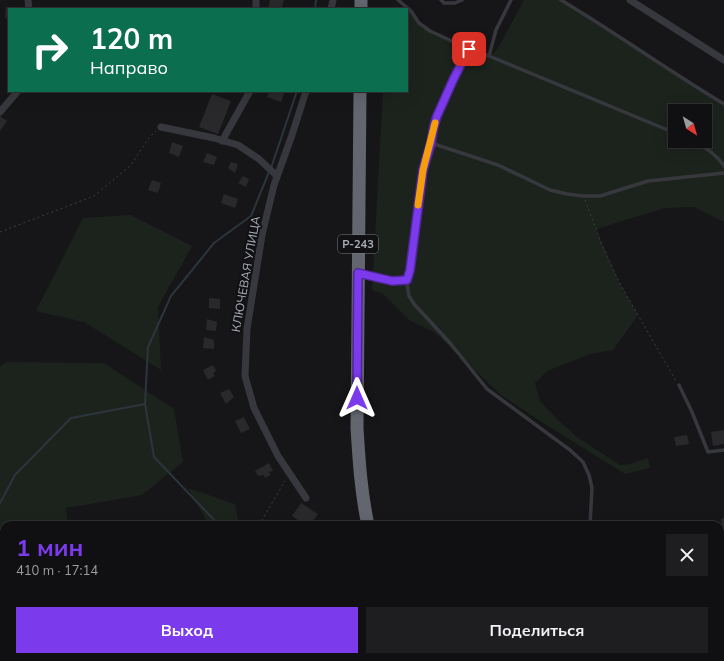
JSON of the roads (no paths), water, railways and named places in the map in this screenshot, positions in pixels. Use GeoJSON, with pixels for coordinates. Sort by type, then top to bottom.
{"type":"FeatureCollection","features":[{"type":"Feature","properties":{"kind":"highway","name":"Р-243"},"geometry":{"type":"LineString","coordinates":[[360,92],[357,428],[362,491],[367,521]]}},
{"type":"Feature","properties":{"kind":"street"},"geometry":{"type":"LineString","coordinates":[[630,0],[724,60]]}},
{"type":"Feature","properties":{"kind":"street"},"geometry":{"type":"LineString","coordinates":[[0,112],[17,92]]}},
{"type":"Feature","properties":{"kind":"street"},"geometry":{"type":"LineString","coordinates":[[222,141],[249,92]]}},
{"type":"Feature","properties":{"kind":"street","name":"КЛЮЧЕВАЯ УЛИЦА"},"geometry":{"type":"LineString","coordinates":[[306,92],[277,176],[262,235],[246,329],[245,376],[254,408],[278,456],[306,498]]}},
{"type":"Feature","properties":{"kind":"street"},"geometry":{"type":"LineString","coordinates":[[161,127],[238,146],[259,159],[277,176]]}},
{"type":"Feature","properties":{"kind":"lane"},"geometry":{"type":"LineString","coordinates":[[398,0],[407,8]]}},
{"type":"Feature","properties":{"kind":"lane"},"geometry":{"type":"LineString","coordinates":[[440,0],[444,3],[455,3],[462,0]]}},
{"type":"Feature","properties":{"kind":"lane"},"geometry":{"type":"LineString","coordinates":[[489,56],[496,30],[511,0]]}},
{"type":"Feature","properties":{"kind":"lane"},"geometry":{"type":"LineString","coordinates":[[560,0],[594,20],[673,73],[724,104]]}},
{"type":"Feature","properties":{"kind":"lane"},"geometry":{"type":"LineString","coordinates":[[408,8],[424,27],[469,49],[668,130]]}},
{"type":"Feature","properties":{"kind":"lane"},"geometry":{"type":"LineString","coordinates":[[469,49],[437,116],[423,170],[410,270],[407,280],[408,290],[414,304],[450,342],[487,389],[570,450],[583,462],[589,475],[592,488],[590,521]]}},
{"type":"Feature","properties":{"kind":"lane"},"geometry":{"type":"LineString","coordinates":[[431,143],[498,165],[550,190],[583,196],[600,196],[648,181],[724,173]]}},
{"type":"Feature","properties":{"kind":"lane"},"geometry":{"type":"LineString","coordinates":[[706,148],[724,166]]}},
{"type":"Feature","properties":{"kind":"lane"},"geometry":{"type":"LineString","coordinates":[[358,273],[392,281],[407,280]]}},
{"type":"Feature","properties":{"kind":"lane"},"geometry":{"type":"LineString","coordinates":[[679,385],[692,412],[708,452],[724,450]]}},
{"type":"Feature","properties":{"kind":"waterway"},"geometry":{"type":"LineString","coordinates":[[315,8],[316,0]]}},
{"type":"Feature","properties":{"kind":"waterway"},"geometry":{"type":"LineString","coordinates":[[271,168],[297,92]]}},
{"type":"Feature","properties":{"kind":"waterway"},"geometry":{"type":"LineString","coordinates":[[215,521],[154,457],[145,404],[148,347],[171,296],[214,243],[251,216],[269,172]]}},
{"type":"Feature","properties":{"kind":"waterway"},"geometry":{"type":"LineString","coordinates":[[0,503],[15,475],[71,418],[145,404]]}}]}
